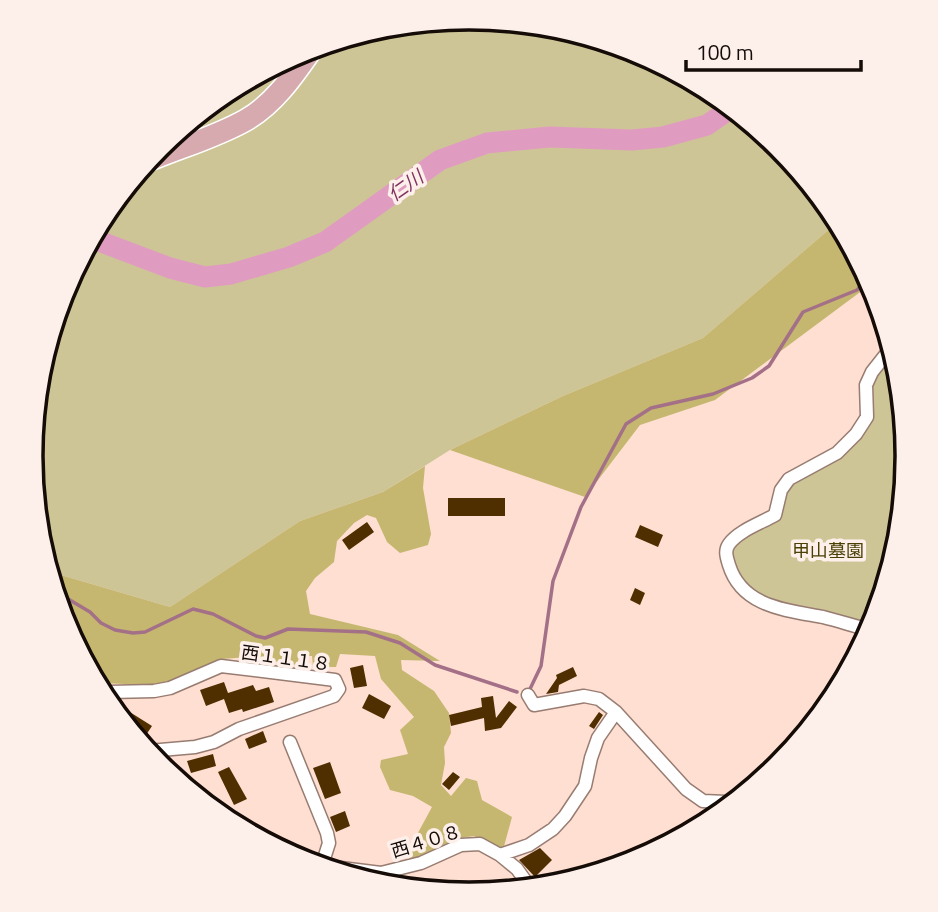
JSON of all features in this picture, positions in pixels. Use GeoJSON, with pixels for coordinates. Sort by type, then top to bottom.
{"type":"FeatureCollection","features":[{"type":"Feature","properties":{"kind":"main road"},"geometry":{"type":"LineString","coordinates":[[173,151],[246,120],[286,85],[301,64]]}},
{"type":"Feature","properties":{"kind":"street"},"geometry":{"type":"LineString","coordinates":[[859,627],[775,608],[756,601],[743,590],[731,572],[726,555],[728,545],[738,536],[775,515],[782,490],[789,479],[837,453],[856,434],[867,417],[866,385],[884,357]]}},
{"type":"Feature","properties":{"kind":"street","name":"西１１１８"},"geometry":{"type":"LineString","coordinates":[[114,692],[170,688],[221,666],[335,680],[339,690],[334,696],[239,729],[214,742],[195,747],[161,750]]}},
{"type":"Feature","properties":{"kind":"street"},"geometry":{"type":"LineString","coordinates":[[528,695],[534,705],[584,696],[599,699],[616,712],[686,789],[702,801],[717,802]]}},
{"type":"Feature","properties":{"kind":"street"},"geometry":{"type":"LineString","coordinates":[[500,855],[528,845],[553,829],[565,816],[585,786],[598,738],[616,712]]}},
{"type":"Feature","properties":{"kind":"street"},"geometry":{"type":"LineString","coordinates":[[290,742],[327,833],[329,843],[325,857]]}},
{"type":"Feature","properties":{"kind":"street","name":"西４０８"},"geometry":{"type":"LineString","coordinates":[[381,873],[421,863],[461,845],[480,844],[500,855]]}},
{"type":"Feature","properties":{"kind":"street"},"geometry":{"type":"LineString","coordinates":[[500,855],[524,879]]}},
{"type":"Feature","properties":{"kind":"green space"},"geometry":{"type":"Polygon","coordinates":[[[497,31],[525,33],[579,44],[606,52],[658,74],[728,118],[789,175],[829,229],[703,338],[563,396],[450,450],[383,492],[300,521],[170,607],[60,575],[46,512],[43,456],[46,400],[65,319],[87,267],[115,219],[149,175],[188,136],[256,87],[332,52],[413,33],[497,31]]]}},
{"type":"Feature","properties":{"kind":"green space","name":"甲山墓園"},"geometry":{"type":"Polygon","coordinates":[[[885,364],[892,400],[894,484],[892,512],[881,566],[861,624],[808,613],[761,596],[744,583],[733,567],[732,546],[777,519],[792,482],[860,437],[871,385],[885,364]]]}},
{"type":"Feature","properties":{"kind":"shaded area"},"geometry":{"type":"Polygon","coordinates":[[[829,229],[862,291],[715,400],[640,425],[585,497],[450,450],[563,396],[703,338],[829,229]]]}},
{"type":"Feature","properties":{"kind":"shaded area"},"geometry":{"type":"Polygon","coordinates":[[[425,466],[423,488],[431,534],[428,545],[400,553],[387,542],[376,518],[367,515],[354,523],[337,541],[334,562],[315,578],[306,591],[310,614],[398,635],[440,661],[401,660],[402,670],[434,691],[449,713],[451,733],[444,747],[445,763],[441,785],[451,796],[466,778],[477,781],[482,800],[512,817],[503,850],[474,836],[461,838],[414,864],[407,853],[432,807],[413,796],[390,790],[380,767],[381,760],[408,754],[400,730],[414,717],[381,679],[375,656],[340,654],[336,667],[313,667],[312,656],[299,656],[297,665],[249,657],[222,659],[167,682],[145,685],[109,683],[75,619],[60,575],[170,607],[300,521],[383,492],[425,466]]]}},
{"type":"Feature","properties":{"kind":"building"},"geometry":{"type":"Polygon","coordinates":[[[448,498],[505,498],[505,516],[448,516],[448,498]]]}},
{"type":"Feature","properties":{"kind":"building"},"geometry":{"type":"Polygon","coordinates":[[[367,522],[374,532],[349,550],[342,540],[367,522]]]}},
{"type":"Feature","properties":{"kind":"building"},"geometry":{"type":"Polygon","coordinates":[[[640,525],[663,535],[658,547],[635,537],[640,525]]]}},
{"type":"Feature","properties":{"kind":"building"},"geometry":{"type":"Polygon","coordinates":[[[635,588],[645,593],[640,605],[630,600],[635,588]]]}},
{"type":"Feature","properties":{"kind":"building"},"geometry":{"type":"Polygon","coordinates":[[[363,665],[367,686],[354,688],[350,668],[363,665]]]}},
{"type":"Feature","properties":{"kind":"building"},"geometry":{"type":"Polygon","coordinates":[[[573,667],[577,676],[559,685],[558,692],[546,694],[557,678],[556,675],[573,667]]]}},
{"type":"Feature","properties":{"kind":"building"},"geometry":{"type":"Polygon","coordinates":[[[224,682],[228,693],[253,685],[256,691],[269,687],[274,702],[243,712],[242,709],[229,713],[224,699],[206,706],[200,690],[224,682]]]}},
{"type":"Feature","properties":{"kind":"building"},"geometry":{"type":"Polygon","coordinates":[[[369,694],[391,706],[384,719],[362,708],[369,694]]]}},
{"type":"Feature","properties":{"kind":"building"},"geometry":{"type":"Polygon","coordinates":[[[493,696],[496,718],[509,701],[517,707],[501,728],[485,731],[484,718],[451,726],[449,715],[482,707],[481,698],[493,696]]]}},
{"type":"Feature","properties":{"kind":"building"},"geometry":{"type":"Polygon","coordinates":[[[128,711],[152,726],[147,734],[128,711]]]}},
{"type":"Feature","properties":{"kind":"building"},"geometry":{"type":"Polygon","coordinates":[[[599,712],[603,715],[594,729],[589,726],[599,712]]]}},
{"type":"Feature","properties":{"kind":"building"},"geometry":{"type":"Polygon","coordinates":[[[263,731],[267,742],[249,749],[245,739],[263,731]]]}},
{"type":"Feature","properties":{"kind":"building"},"geometry":{"type":"Polygon","coordinates":[[[213,754],[216,766],[191,773],[187,761],[213,754]]]}},
{"type":"Feature","properties":{"kind":"building"},"geometry":{"type":"Polygon","coordinates":[[[330,762],[341,793],[325,799],[313,768],[330,762]]]}},
{"type":"Feature","properties":{"kind":"building"},"geometry":{"type":"Polygon","coordinates":[[[229,767],[247,799],[234,805],[218,772],[229,767]]]}},
{"type":"Feature","properties":{"kind":"building"},"geometry":{"type":"Polygon","coordinates":[[[453,772],[460,777],[449,790],[442,784],[453,772]]]}},
{"type":"Feature","properties":{"kind":"building"},"geometry":{"type":"Polygon","coordinates":[[[345,811],[350,826],[336,832],[330,817],[345,811]]]}},
{"type":"Feature","properties":{"kind":"building"},"geometry":{"type":"Polygon","coordinates":[[[540,848],[552,860],[535,877],[519,860],[540,848]]]}},
{"type":"Feature","properties":{"kind":"waterway","name":"仁川"},"geometry":{"type":"LineString","coordinates":[[101,242],[170,268],[205,277],[231,274],[289,257],[325,242],[440,160],[487,143],[550,137],[632,140],[663,137],[707,125],[723,114]]}},
{"type":"Feature","properties":{"kind":"waterway"},"geometry":{"type":"LineString","coordinates":[[530,689],[541,666],[553,581],[581,507],[626,424],[651,408],[713,394],[752,378],[769,366],[803,312],[860,286]]}},
{"type":"Feature","properties":{"kind":"waterway"},"geometry":{"type":"LineString","coordinates":[[67,598],[90,612],[101,623],[115,630],[133,633],[145,632],[193,609],[213,614],[265,638],[288,629],[366,632],[400,643],[435,665],[517,692]]}}]}
